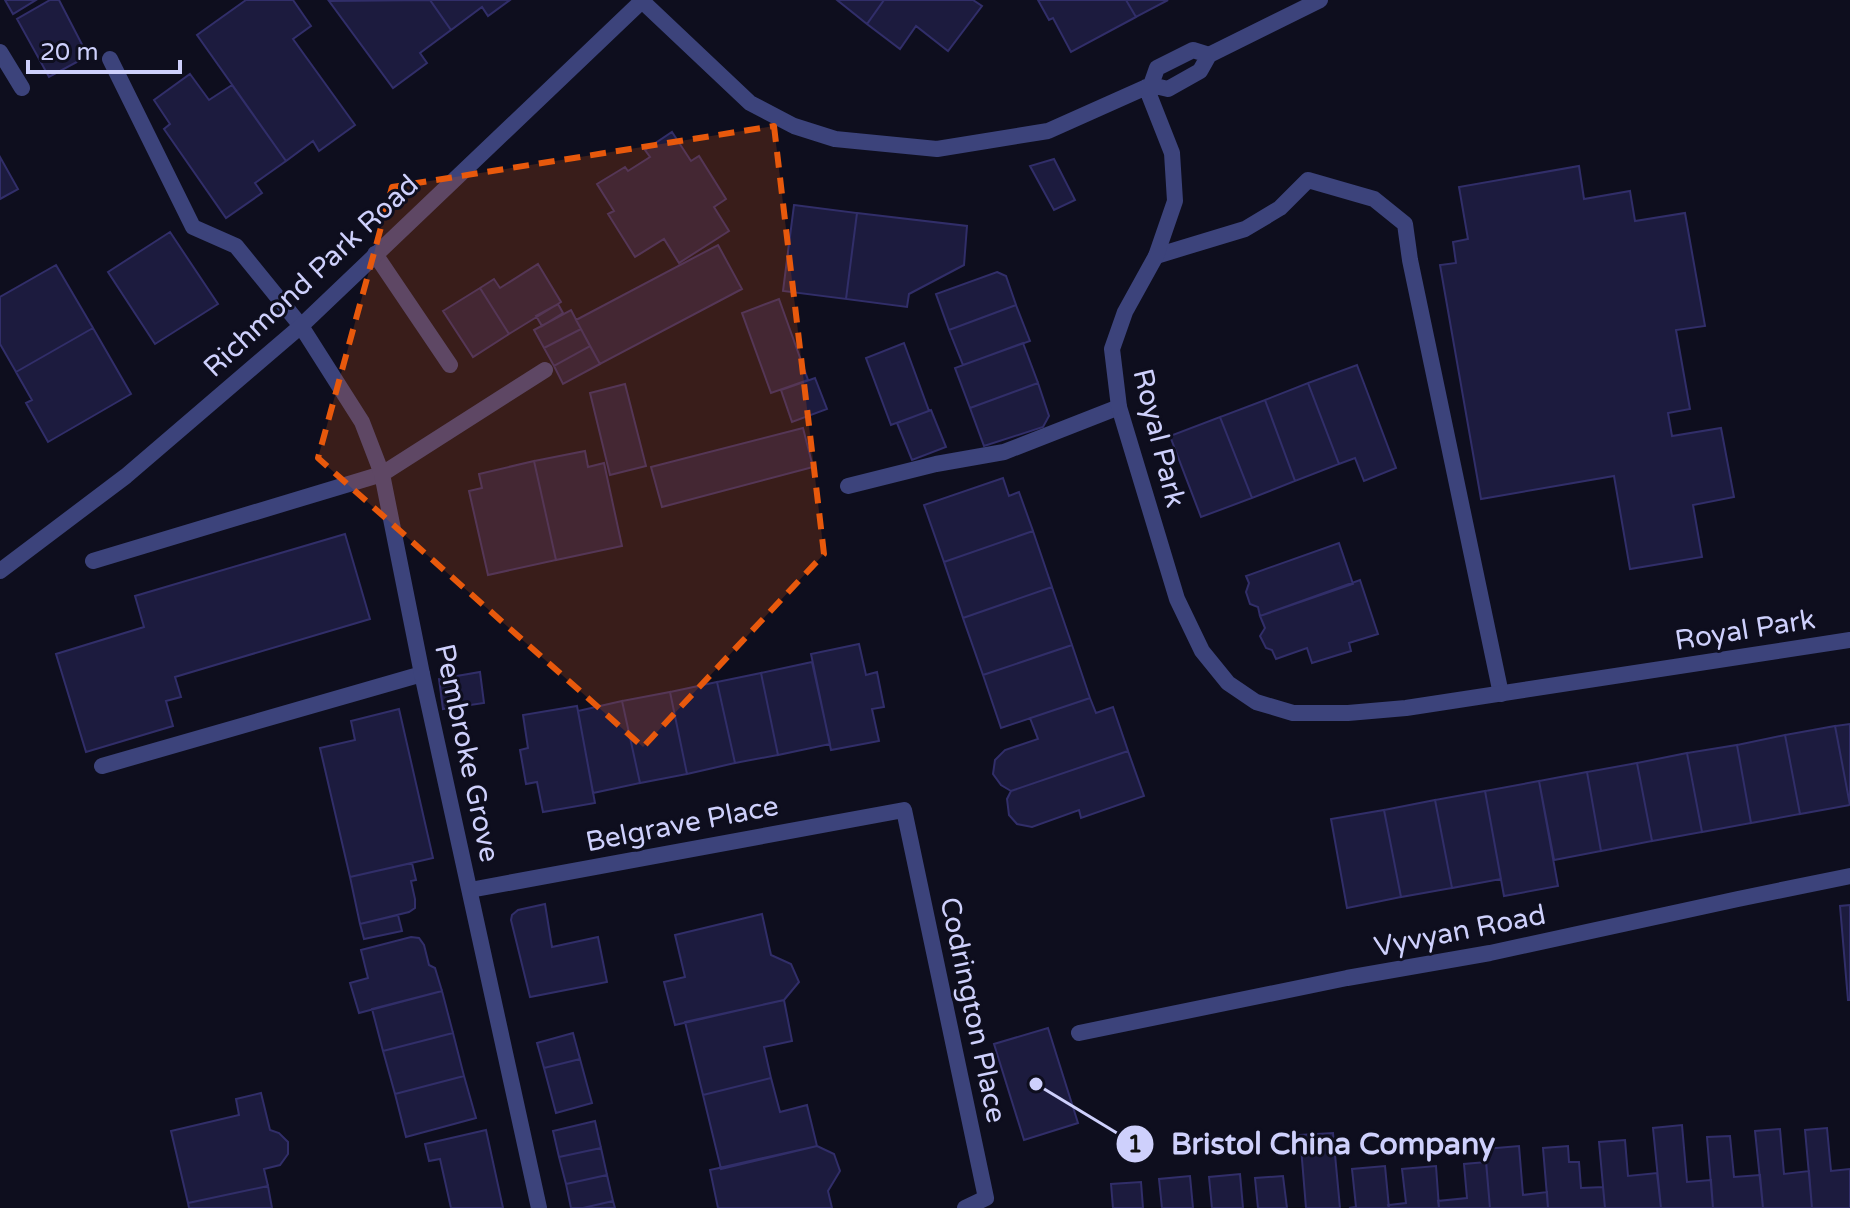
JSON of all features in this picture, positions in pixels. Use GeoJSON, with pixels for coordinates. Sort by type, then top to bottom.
{"type":"FeatureCollection","features":[{"type":"Feature","properties":{"kind":"street"},"geometry":{"type":"LineString","coordinates":[[642,1],[750,103],[794,126],[835,139],[937,149],[1048,131],[1148,86],[1168,89],[1200,71],[1209,55],[1320,0]]}},
{"type":"Feature","properties":{"kind":"street","name":"Richmond Park Road"},"geometry":{"type":"LineString","coordinates":[[0,571],[126,476],[301,326],[642,1]]}},
{"type":"Feature","properties":{"kind":"street"},"geometry":{"type":"LineString","coordinates":[[1148,86],[1157,68],[1165,63],[1193,50],[1209,55]]}},
{"type":"Feature","properties":{"kind":"street"},"geometry":{"type":"LineString","coordinates":[[0,52],[22,88]]}},
{"type":"Feature","properties":{"kind":"street","name":"Pembroke Grove"},"geometry":{"type":"LineString","coordinates":[[110,59],[193,227],[236,246],[301,326],[362,422],[382,474],[422,674],[539,1208]]}},
{"type":"Feature","properties":{"kind":"street","name":"Royal Park"},"geometry":{"type":"LineString","coordinates":[[1148,86],[1172,153],[1175,201],[1156,256],[1125,312],[1112,349],[1119,407],[1177,599],[1202,651],[1228,683],[1256,702],[1293,713],[1348,713],[1406,708],[1850,640]]}},
{"type":"Feature","properties":{"kind":"street"},"geometry":{"type":"LineString","coordinates":[[1156,256],[1245,229],[1280,208],[1308,180],[1374,199],[1405,224],[1413,276],[1501,694]]}},
{"type":"Feature","properties":{"kind":"street"},"geometry":{"type":"LineString","coordinates":[[375,254],[450,365]]}},
{"type":"Feature","properties":{"kind":"street"},"geometry":{"type":"LineString","coordinates":[[93,561],[382,474],[545,370]]}},
{"type":"Feature","properties":{"kind":"street"},"geometry":{"type":"LineString","coordinates":[[848,486],[936,464],[1004,452],[1119,407]]}},
{"type":"Feature","properties":{"kind":"street"},"geometry":{"type":"LineString","coordinates":[[102,766],[422,674]]}},
{"type":"Feature","properties":{"kind":"street","name":"Belgrave Place"},"geometry":{"type":"LineString","coordinates":[[470,890],[904,810]]}},
{"type":"Feature","properties":{"kind":"street","name":"Codrington Place"},"geometry":{"type":"LineString","coordinates":[[904,810],[986,1198],[965,1208]]}},
{"type":"Feature","properties":{"kind":"street","name":"Vyvyan Road"},"geometry":{"type":"LineString","coordinates":[[1079,1033],[1347,978],[1490,953],[1850,876]]}},
{"type":"Feature","properties":{"kind":"highlighted area"},"geometry":{"type":"Polygon","coordinates":[[[774,126],[824,554],[643,747],[318,458],[392,187],[774,126]]]}},
{"type":"Feature","properties":{"kind":"building"},"geometry":{"type":"Polygon","coordinates":[[[5,0],[36,0],[13,14],[5,0]]]}},
{"type":"Feature","properties":{"kind":"building"},"geometry":{"type":"Polygon","coordinates":[[[50,0],[59,0],[88,56],[49,77],[17,19],[50,0]]]}},
{"type":"Feature","properties":{"kind":"building"},"geometry":{"type":"Polygon","coordinates":[[[246,0],[293,0],[311,26],[293,39],[355,125],[319,151],[313,141],[286,161],[197,35],[246,0]]]}},
{"type":"Feature","properties":{"kind":"building"},"geometry":{"type":"Polygon","coordinates":[[[430,0],[510,0],[488,16],[482,7],[451,30],[430,0]]]}},
{"type":"Feature","properties":{"kind":"building"},"geometry":{"type":"Polygon","coordinates":[[[430,0],[451,30],[420,53],[427,63],[393,88],[329,1],[430,0]]]}},
{"type":"Feature","properties":{"kind":"building"},"geometry":{"type":"Polygon","coordinates":[[[837,0],[884,0],[867,24],[837,0]]]}},
{"type":"Feature","properties":{"kind":"building"},"geometry":{"type":"Polygon","coordinates":[[[884,0],[973,0],[982,6],[948,51],[916,26],[900,49],[867,24],[884,0]]]}},
{"type":"Feature","properties":{"kind":"building"},"geometry":{"type":"Polygon","coordinates":[[[1038,0],[1126,0],[1136,17],[1071,52],[1053,18],[1049,20],[1038,0]]]}},
{"type":"Feature","properties":{"kind":"building"},"geometry":{"type":"Polygon","coordinates":[[[1126,0],[1168,0],[1136,17],[1126,0]]]}},
{"type":"Feature","properties":{"kind":"building"},"geometry":{"type":"Polygon","coordinates":[[[190,74],[209,100],[232,85],[286,161],[255,183],[262,193],[226,218],[164,129],[170,124],[154,100],[190,74]]]}},
{"type":"Feature","properties":{"kind":"building"},"geometry":{"type":"Polygon","coordinates":[[[672,132],[691,161],[699,156],[726,199],[714,207],[729,231],[679,263],[664,239],[635,257],[608,214],[614,211],[597,184],[625,167],[628,171],[650,157],[645,150],[672,132]]]}},
{"type":"Feature","properties":{"kind":"building"},"geometry":{"type":"Polygon","coordinates":[[[0,157],[18,189],[0,199],[0,157]]]}},
{"type":"Feature","properties":{"kind":"building"},"geometry":{"type":"Polygon","coordinates":[[[1054,159],[1075,200],[1054,210],[1030,166],[1054,159]]]}},
{"type":"Feature","properties":{"kind":"building"},"geometry":{"type":"Polygon","coordinates":[[[1579,166],[1584,199],[1630,191],[1635,221],[1685,213],[1705,326],[1676,330],[1690,409],[1668,413],[1672,436],[1721,428],[1734,497],[1693,505],[1702,557],[1630,569],[1614,476],[1481,499],[1440,265],[1456,263],[1453,242],[1468,239],[1459,187],[1579,166]]]}},
{"type":"Feature","properties":{"kind":"building"},"geometry":{"type":"Polygon","coordinates":[[[794,205],[857,213],[846,299],[783,291],[794,205]]]}},
{"type":"Feature","properties":{"kind":"building"},"geometry":{"type":"Polygon","coordinates":[[[857,213],[967,226],[964,265],[909,294],[907,307],[846,299],[857,213]]]}},
{"type":"Feature","properties":{"kind":"building"},"geometry":{"type":"Polygon","coordinates":[[[170,232],[218,304],[155,344],[108,272],[170,232]]]}},
{"type":"Feature","properties":{"kind":"building"},"geometry":{"type":"Polygon","coordinates":[[[718,245],[742,289],[600,364],[576,320],[718,245]]]}},
{"type":"Feature","properties":{"kind":"building"},"geometry":{"type":"Polygon","coordinates":[[[538,264],[561,302],[509,334],[480,288],[494,279],[500,288],[538,264]]]}},
{"type":"Feature","properties":{"kind":"building"},"geometry":{"type":"Polygon","coordinates":[[[56,265],[93,328],[16,372],[0,344],[0,297],[56,265]]]}},
{"type":"Feature","properties":{"kind":"building"},"geometry":{"type":"Polygon","coordinates":[[[997,272],[1006,276],[1016,305],[949,330],[936,294],[997,272]]]}},
{"type":"Feature","properties":{"kind":"building"},"geometry":{"type":"Polygon","coordinates":[[[480,288],[509,334],[473,357],[443,311],[480,288]]]}},
{"type":"Feature","properties":{"kind":"building"},"geometry":{"type":"Polygon","coordinates":[[[779,299],[808,380],[771,393],[742,313],[779,299]]]}},
{"type":"Feature","properties":{"kind":"building"},"geometry":{"type":"Polygon","coordinates":[[[558,304],[563,313],[542,326],[536,316],[558,304]]]}},
{"type":"Feature","properties":{"kind":"building"},"geometry":{"type":"Polygon","coordinates":[[[1016,305],[1030,341],[963,365],[949,330],[1016,305]]]}},
{"type":"Feature","properties":{"kind":"building"},"geometry":{"type":"Polygon","coordinates":[[[571,310],[581,329],[544,348],[534,330],[571,310]]]}},
{"type":"Feature","properties":{"kind":"building"},"geometry":{"type":"Polygon","coordinates":[[[93,328],[131,394],[48,442],[26,403],[32,400],[16,372],[93,328]]]}},
{"type":"Feature","properties":{"kind":"building"},"geometry":{"type":"Polygon","coordinates":[[[581,329],[590,346],[554,366],[544,348],[581,329]]]}},
{"type":"Feature","properties":{"kind":"building"},"geometry":{"type":"Polygon","coordinates":[[[904,343],[929,411],[891,425],[866,358],[904,343]]]}},
{"type":"Feature","properties":{"kind":"building"},"geometry":{"type":"Polygon","coordinates":[[[1023,343],[1038,383],[970,408],[955,368],[1023,343]]]}},
{"type":"Feature","properties":{"kind":"building"},"geometry":{"type":"Polygon","coordinates":[[[590,346],[600,364],[563,384],[554,366],[590,346]]]}},
{"type":"Feature","properties":{"kind":"building"},"geometry":{"type":"Polygon","coordinates":[[[1357,365],[1396,468],[1364,481],[1355,458],[1339,464],[1308,383],[1357,365]]]}},
{"type":"Feature","properties":{"kind":"building"},"geometry":{"type":"Polygon","coordinates":[[[815,378],[827,409],[792,422],[781,390],[815,378]]]}},
{"type":"Feature","properties":{"kind":"building"},"geometry":{"type":"Polygon","coordinates":[[[1038,383],[1049,416],[1043,427],[984,446],[970,408],[1038,383]]]}},
{"type":"Feature","properties":{"kind":"building"},"geometry":{"type":"Polygon","coordinates":[[[1308,383],[1339,464],[1295,481],[1265,400],[1308,383]]]}},
{"type":"Feature","properties":{"kind":"building"},"geometry":{"type":"Polygon","coordinates":[[[625,384],[646,466],[610,475],[590,393],[625,384]]]}},
{"type":"Feature","properties":{"kind":"building"},"geometry":{"type":"Polygon","coordinates":[[[1265,400],[1295,481],[1252,498],[1220,417],[1265,400]]]}},
{"type":"Feature","properties":{"kind":"building"},"geometry":{"type":"Polygon","coordinates":[[[931,410],[946,447],[912,460],[897,423],[931,410]]]}},
{"type":"Feature","properties":{"kind":"building"},"geometry":{"type":"Polygon","coordinates":[[[1220,417],[1252,498],[1201,517],[1170,436],[1220,417]]]}},
{"type":"Feature","properties":{"kind":"building"},"geometry":{"type":"Polygon","coordinates":[[[803,428],[813,467],[662,507],[651,467],[803,428]]]}},
{"type":"Feature","properties":{"kind":"building"},"geometry":{"type":"Polygon","coordinates":[[[585,451],[588,467],[604,463],[622,546],[556,560],[534,461],[585,451]]]}},
{"type":"Feature","properties":{"kind":"building"},"geometry":{"type":"Polygon","coordinates":[[[534,461],[556,560],[488,575],[469,491],[482,488],[479,474],[534,461]]]}},
{"type":"Feature","properties":{"kind":"building"},"geometry":{"type":"Polygon","coordinates":[[[1003,478],[1009,496],[1019,492],[1033,531],[944,562],[924,505],[1003,478]]]}},
{"type":"Feature","properties":{"kind":"building"},"geometry":{"type":"Polygon","coordinates":[[[1033,531],[1052,587],[963,618],[944,562],[1033,531]]]}},
{"type":"Feature","properties":{"kind":"building"},"geometry":{"type":"Polygon","coordinates":[[[345,534],[370,619],[175,677],[181,697],[166,701],[173,726],[86,752],[56,654],[144,627],[135,596],[345,534]]]}},
{"type":"Feature","properties":{"kind":"building"},"geometry":{"type":"Polygon","coordinates":[[[1339,543],[1353,584],[1260,616],[1258,607],[1250,604],[1246,576],[1339,543]]]}},
{"type":"Feature","properties":{"kind":"building"},"geometry":{"type":"Polygon","coordinates":[[[1360,580],[1378,634],[1349,643],[1351,651],[1312,663],[1307,648],[1276,659],[1272,650],[1266,648],[1260,636],[1265,628],[1260,616],[1360,580]]]}},
{"type":"Feature","properties":{"kind":"building"},"geometry":{"type":"Polygon","coordinates":[[[1052,587],[1072,645],[983,675],[963,618],[1052,587]]]}},
{"type":"Feature","properties":{"kind":"building"},"geometry":{"type":"Polygon","coordinates":[[[859,644],[866,675],[877,672],[884,707],[872,709],[879,741],[831,750],[811,654],[859,644]]]}},
{"type":"Feature","properties":{"kind":"building"},"geometry":{"type":"Polygon","coordinates":[[[1072,645],[1090,698],[1001,728],[983,675],[1072,645]]]}},
{"type":"Feature","properties":{"kind":"building"},"geometry":{"type":"Polygon","coordinates":[[[812,662],[830,744],[778,755],[761,673],[812,662]]]}},
{"type":"Feature","properties":{"kind":"building"},"geometry":{"type":"Polygon","coordinates":[[[480,672],[484,703],[443,709],[439,679],[480,672]]]}},
{"type":"Feature","properties":{"kind":"building"},"geometry":{"type":"Polygon","coordinates":[[[761,673],[778,755],[735,763],[717,682],[761,673]]]}},
{"type":"Feature","properties":{"kind":"building"},"geometry":{"type":"Polygon","coordinates":[[[717,682],[735,763],[687,774],[670,692],[717,682]]]}},
{"type":"Feature","properties":{"kind":"building"},"geometry":{"type":"Polygon","coordinates":[[[670,692],[687,774],[640,783],[622,701],[670,692]]]}},
{"type":"Feature","properties":{"kind":"building"},"geometry":{"type":"Polygon","coordinates":[[[1090,698],[1096,713],[1113,707],[1128,751],[1011,791],[1001,785],[993,774],[995,760],[1005,750],[1038,739],[1030,718],[1090,698]]]}},
{"type":"Feature","properties":{"kind":"building"},"geometry":{"type":"Polygon","coordinates":[[[622,701],[640,783],[593,793],[578,711],[622,701]]]}},
{"type":"Feature","properties":{"kind":"building"},"geometry":{"type":"Polygon","coordinates":[[[577,706],[595,803],[543,812],[537,782],[526,784],[520,750],[528,748],[523,715],[577,706]]]}},
{"type":"Feature","properties":{"kind":"building"},"geometry":{"type":"Polygon","coordinates":[[[399,709],[433,858],[350,877],[320,748],[355,740],[351,721],[399,709]]]}},
{"type":"Feature","properties":{"kind":"building"},"geometry":{"type":"Polygon","coordinates":[[[1850,724],[1850,805],[1835,726],[1850,724]]]}},
{"type":"Feature","properties":{"kind":"building"},"geometry":{"type":"Polygon","coordinates":[[[1835,726],[1850,805],[1800,814],[1785,735],[1835,726]]]}},
{"type":"Feature","properties":{"kind":"building"},"geometry":{"type":"Polygon","coordinates":[[[1785,735],[1800,814],[1751,823],[1737,745],[1785,735]]]}},
{"type":"Feature","properties":{"kind":"building"},"geometry":{"type":"Polygon","coordinates":[[[1737,745],[1751,823],[1702,832],[1687,753],[1737,745]]]}},
{"type":"Feature","properties":{"kind":"building"},"geometry":{"type":"Polygon","coordinates":[[[1128,751],[1144,796],[1081,818],[1079,810],[1032,827],[1017,824],[1009,815],[1007,799],[1011,791],[1128,751]]]}},
{"type":"Feature","properties":{"kind":"building"},"geometry":{"type":"Polygon","coordinates":[[[1687,753],[1702,832],[1652,841],[1637,763],[1687,753]]]}},
{"type":"Feature","properties":{"kind":"building"},"geometry":{"type":"Polygon","coordinates":[[[1637,763],[1652,841],[1601,851],[1587,772],[1637,763]]]}},
{"type":"Feature","properties":{"kind":"building"},"geometry":{"type":"Polygon","coordinates":[[[1587,772],[1601,851],[1554,860],[1539,781],[1587,772]]]}},
{"type":"Feature","properties":{"kind":"building"},"geometry":{"type":"Polygon","coordinates":[[[1539,781],[1558,886],[1504,896],[1485,791],[1539,781]]]}},
{"type":"Feature","properties":{"kind":"building"},"geometry":{"type":"Polygon","coordinates":[[[1485,791],[1501,879],[1452,888],[1435,800],[1485,791]]]}},
{"type":"Feature","properties":{"kind":"building"},"geometry":{"type":"Polygon","coordinates":[[[1435,800],[1452,888],[1401,897],[1384,810],[1435,800]]]}},
{"type":"Feature","properties":{"kind":"building"},"geometry":{"type":"Polygon","coordinates":[[[1384,810],[1401,897],[1347,908],[1331,819],[1384,810]]]}},
{"type":"Feature","properties":{"kind":"building"},"geometry":{"type":"Polygon","coordinates":[[[412,863],[416,880],[411,881],[415,908],[360,924],[350,877],[412,863]]]}},
{"type":"Feature","properties":{"kind":"building"},"geometry":{"type":"Polygon","coordinates":[[[545,904],[552,947],[598,937],[607,982],[530,997],[511,920],[518,910],[545,904]]]}},
{"type":"Feature","properties":{"kind":"building"},"geometry":{"type":"Polygon","coordinates":[[[1850,905],[1850,1000],[1848,1000],[1840,906],[1850,905]]]}},
{"type":"Feature","properties":{"kind":"building"},"geometry":{"type":"Polygon","coordinates":[[[762,914],[771,955],[791,964],[799,982],[784,1000],[675,1025],[664,982],[685,977],[675,935],[762,914]]]}},
{"type":"Feature","properties":{"kind":"building"},"geometry":{"type":"Polygon","coordinates":[[[398,915],[402,931],[364,939],[360,924],[398,915]]]}},
{"type":"Feature","properties":{"kind":"building"},"geometry":{"type":"Polygon","coordinates":[[[411,937],[419,938],[424,945],[429,965],[435,968],[442,991],[359,1013],[350,983],[368,978],[361,950],[411,937]]]}},
{"type":"Feature","properties":{"kind":"building"},"geometry":{"type":"Polygon","coordinates":[[[442,991],[453,1033],[383,1051],[372,1009],[442,991]]]}},
{"type":"Feature","properties":{"kind":"building"},"geometry":{"type":"Polygon","coordinates":[[[784,1000],[792,1041],[764,1047],[771,1078],[703,1095],[685,1022],[784,1000]]]}},
{"type":"Feature","properties":{"kind":"building"},"geometry":{"type":"Polygon","coordinates":[[[1048,1028],[1078,1123],[1024,1140],[994,1044],[1048,1028]]]}},
{"type":"Feature","properties":{"kind":"building"},"geometry":{"type":"Polygon","coordinates":[[[453,1033],[464,1076],[395,1094],[383,1051],[453,1033]]]}},
{"type":"Feature","properties":{"kind":"building"},"geometry":{"type":"Polygon","coordinates":[[[573,1033],[580,1059],[544,1068],[537,1043],[573,1033]]]}},
{"type":"Feature","properties":{"kind":"building"},"geometry":{"type":"Polygon","coordinates":[[[580,1059],[592,1103],[556,1113],[544,1068],[580,1059]]]}},
{"type":"Feature","properties":{"kind":"building"},"geometry":{"type":"Polygon","coordinates":[[[464,1076],[476,1118],[406,1137],[395,1094],[464,1076]]]}},
{"type":"Feature","properties":{"kind":"building"},"geometry":{"type":"Polygon","coordinates":[[[771,1078],[780,1112],[807,1105],[817,1146],[721,1169],[703,1095],[771,1078]]]}},
{"type":"Feature","properties":{"kind":"building"},"geometry":{"type":"Polygon","coordinates":[[[261,1093],[270,1130],[279,1133],[288,1142],[288,1154],[280,1165],[264,1169],[268,1186],[188,1203],[171,1131],[239,1115],[236,1099],[261,1093]]]}},
{"type":"Feature","properties":{"kind":"building"},"geometry":{"type":"Polygon","coordinates":[[[595,1121],[601,1148],[559,1157],[553,1131],[595,1121]]]}},
{"type":"Feature","properties":{"kind":"building"},"geometry":{"type":"Polygon","coordinates":[[[1682,1125],[1687,1182],[1711,1180],[1713,1208],[1661,1208],[1653,1128],[1682,1125]]]}},
{"type":"Feature","properties":{"kind":"building"},"geometry":{"type":"Polygon","coordinates":[[[1827,1128],[1831,1171],[1850,1169],[1850,1208],[1812,1208],[1805,1130],[1827,1128]]]}},
{"type":"Feature","properties":{"kind":"building"},"geometry":{"type":"Polygon","coordinates":[[[1780,1129],[1784,1174],[1809,1171],[1812,1208],[1763,1208],[1755,1131],[1780,1129]]]}},
{"type":"Feature","properties":{"kind":"building"},"geometry":{"type":"Polygon","coordinates":[[[486,1130],[503,1208],[451,1208],[440,1159],[429,1161],[425,1144],[486,1130]]]}},
{"type":"Feature","properties":{"kind":"building"},"geometry":{"type":"Polygon","coordinates":[[[1333,1133],[1340,1208],[1306,1208],[1300,1135],[1333,1133]]]}},
{"type":"Feature","properties":{"kind":"building"},"geometry":{"type":"Polygon","coordinates":[[[1730,1136],[1734,1177],[1760,1175],[1763,1208],[1713,1208],[1707,1137],[1730,1136]]]}},
{"type":"Feature","properties":{"kind":"building"},"geometry":{"type":"Polygon","coordinates":[[[1625,1140],[1628,1176],[1657,1173],[1661,1208],[1605,1208],[1599,1142],[1625,1140]]]}},
{"type":"Feature","properties":{"kind":"building"},"geometry":{"type":"Polygon","coordinates":[[[817,1146],[834,1154],[840,1171],[828,1191],[832,1208],[718,1208],[710,1170],[817,1146]]]}},
{"type":"Feature","properties":{"kind":"building"},"geometry":{"type":"Polygon","coordinates":[[[1519,1146],[1523,1195],[1547,1192],[1548,1208],[1490,1208],[1485,1149],[1519,1146]]]}},
{"type":"Feature","properties":{"kind":"building"},"geometry":{"type":"Polygon","coordinates":[[[1568,1146],[1569,1162],[1579,1162],[1581,1188],[1603,1187],[1605,1208],[1548,1208],[1543,1148],[1568,1146]]]}},
{"type":"Feature","properties":{"kind":"building"},"geometry":{"type":"Polygon","coordinates":[[[601,1148],[607,1175],[566,1184],[559,1157],[601,1148]]]}},
{"type":"Feature","properties":{"kind":"building"},"geometry":{"type":"Polygon","coordinates":[[[1486,1162],[1490,1208],[1439,1208],[1438,1201],[1467,1198],[1464,1164],[1486,1162]]]}},
{"type":"Feature","properties":{"kind":"building"},"geometry":{"type":"Polygon","coordinates":[[[1385,1166],[1389,1208],[1349,1208],[1356,1207],[1352,1169],[1385,1166]]]}},
{"type":"Feature","properties":{"kind":"building"},"geometry":{"type":"Polygon","coordinates":[[[1436,1166],[1439,1208],[1389,1208],[1388,1205],[1406,1203],[1402,1169],[1436,1166]]]}},
{"type":"Feature","properties":{"kind":"building"},"geometry":{"type":"Polygon","coordinates":[[[1240,1174],[1243,1208],[1212,1208],[1209,1177],[1240,1174]]]}},
{"type":"Feature","properties":{"kind":"building"},"geometry":{"type":"Polygon","coordinates":[[[607,1175],[613,1201],[571,1208],[566,1184],[607,1175]]]}},
{"type":"Feature","properties":{"kind":"building"},"geometry":{"type":"Polygon","coordinates":[[[1190,1176],[1193,1208],[1162,1208],[1159,1179],[1190,1176]]]}},
{"type":"Feature","properties":{"kind":"building"},"geometry":{"type":"Polygon","coordinates":[[[1283,1176],[1287,1208],[1258,1208],[1255,1178],[1283,1176]]]}},
{"type":"Feature","properties":{"kind":"building"},"geometry":{"type":"Polygon","coordinates":[[[1141,1182],[1143,1208],[1113,1208],[1111,1184],[1141,1182]]]}},
{"type":"Feature","properties":{"kind":"building"},"geometry":{"type":"Polygon","coordinates":[[[268,1186],[272,1208],[189,1208],[188,1203],[268,1186]]]}},
{"type":"Feature","properties":{"kind":"building"},"geometry":{"type":"Polygon","coordinates":[[[613,1201],[615,1208],[583,1208],[613,1201]]]}},
{"type":"Feature","properties":{"kind":"place","name":"Bristol China Company"},"geometry":{"type":"Point","coordinates":[1036,1084]}}]}
